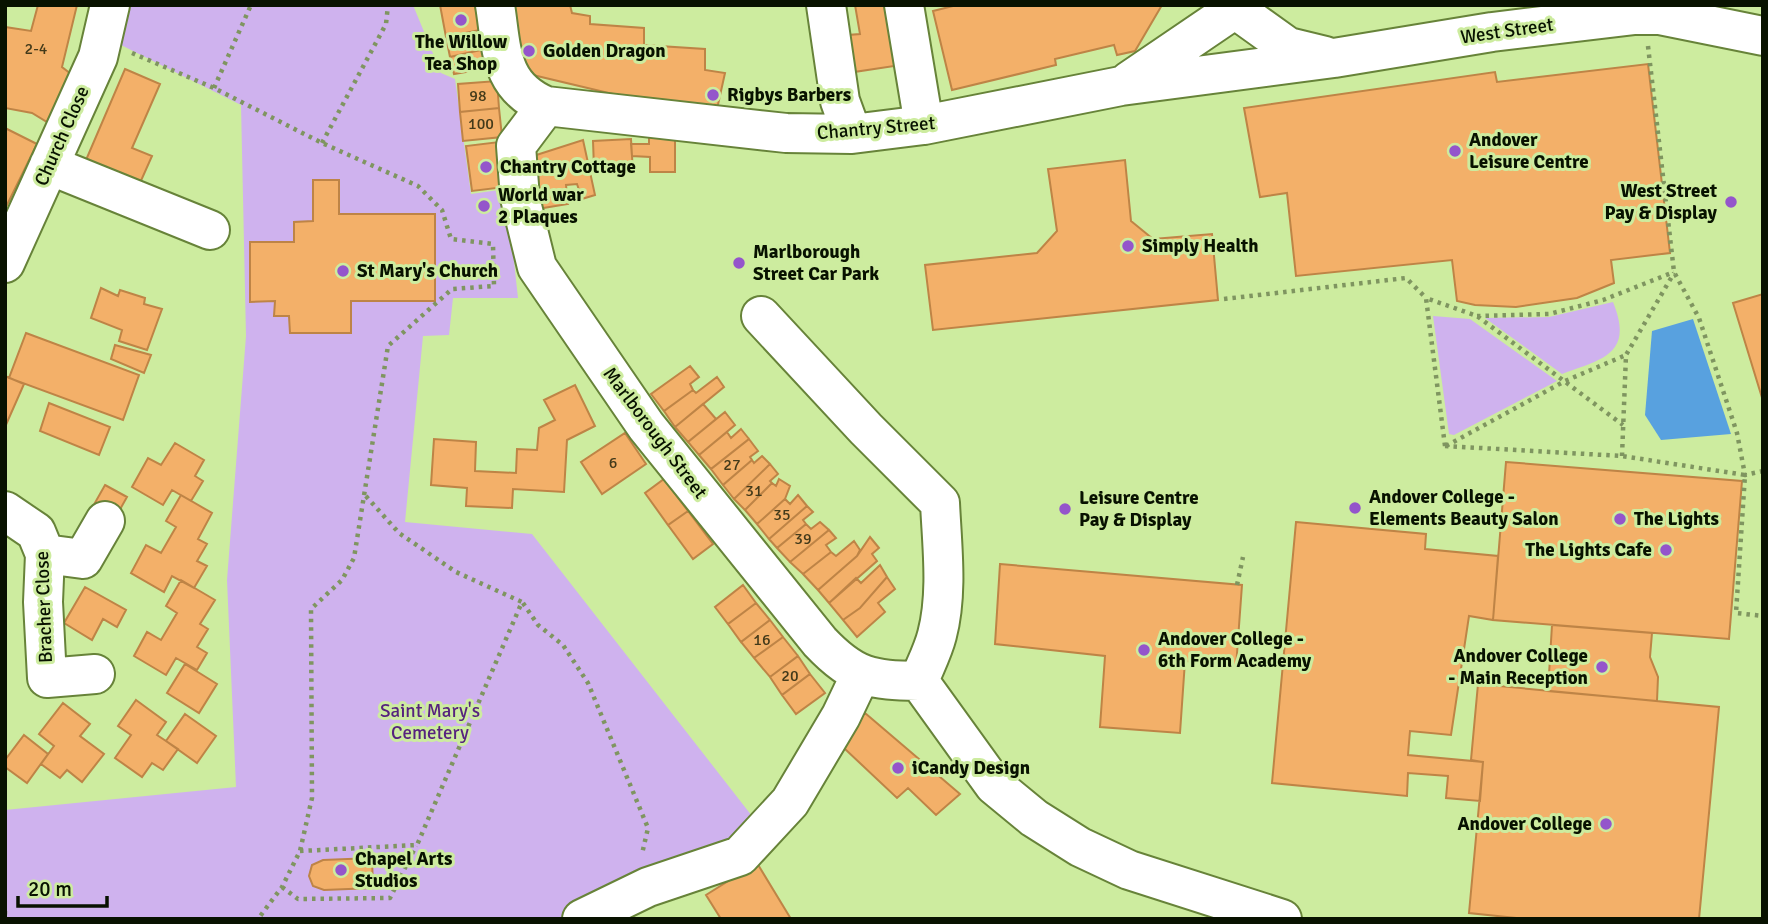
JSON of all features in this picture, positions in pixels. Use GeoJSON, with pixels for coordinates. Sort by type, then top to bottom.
{"type":"FeatureCollection","features":[{"type":"Feature","properties":{"kind":"street"},"geometry":{"type":"LineString","coordinates":[[495,5],[508,74],[522,93],[546,106]]}},
{"type":"Feature","properties":{"kind":"street"},"geometry":{"type":"LineString","coordinates":[[826,5],[840,101],[852,134]]}},
{"type":"Feature","properties":{"kind":"street"},"geometry":{"type":"LineString","coordinates":[[904,5],[924,125]]}},
{"type":"Feature","properties":{"kind":"street","name":"Chantry Street"},"geometry":{"type":"LineString","coordinates":[[1121,86],[1234,7]]}},
{"type":"Feature","properties":{"kind":"street","name":"West Street"},"geometry":{"type":"LineString","coordinates":[[1234,7],[1288,47],[1334,58]]}},
{"type":"Feature","properties":{"kind":"street","name":"West Street"},"geometry":{"type":"LineString","coordinates":[[1241,70],[1492,32],[1635,15],[1659,15],[1703,22],[1763,36]]}},
{"type":"Feature","properties":{"kind":"street","name":"Church Close"},"geometry":{"type":"LineString","coordinates":[[5,263],[97,57],[106,23]]}},
{"type":"Feature","properties":{"kind":"street","name":"Chantry Street"},"geometry":{"type":"LineString","coordinates":[[546,106],[786,133],[852,134],[970,118],[1121,86],[1241,70]]}},
{"type":"Feature","properties":{"kind":"street","name":"Marlborough Street"},"geometry":{"type":"LineString","coordinates":[[546,106],[516,146],[520,198],[533,282],[713,510],[834,657],[860,674],[885,681],[919,681]]}},
{"type":"Feature","properties":{"kind":"street"},"geometry":{"type":"LineString","coordinates":[[49,165],[210,230]]}},
{"type":"Feature","properties":{"kind":"street"},"geometry":{"type":"LineString","coordinates":[[761,316],[866,429],[940,503],[943,575],[941,614],[936,639],[919,681],[994,785],[1034,818],[1080,847],[1129,870],[1282,919]]}},
{"type":"Feature","properties":{"kind":"street","name":"Bracher Close"},"geometry":{"type":"LineString","coordinates":[[5,511],[36,532],[45,554],[43,602],[33,681],[95,674]]}},
{"type":"Feature","properties":{"kind":"street"},"geometry":{"type":"LineString","coordinates":[[45,554],[83,559],[106,521]]}},
{"type":"Feature","properties":{"kind":"street"},"geometry":{"type":"LineString","coordinates":[[582,919],[648,887],[740,856],[790,802],[841,716],[860,674]]}},
{"type":"Feature","properties":{"kind":"path"},"geometry":{"type":"LineString","coordinates":[[214,88],[251,5]]}},
{"type":"Feature","properties":{"kind":"path"},"geometry":{"type":"LineString","coordinates":[[322,143],[386,24],[388,5]]}},
{"type":"Feature","properties":{"kind":"path"},"geometry":{"type":"LineString","coordinates":[[106,23],[214,88],[322,143],[418,186],[442,210],[451,239],[493,244],[494,286],[452,289],[388,346],[354,558],[342,580],[311,608],[312,798],[300,851],[282,887],[258,919]]}},
{"type":"Feature","properties":{"kind":"path"},"geometry":{"type":"LineString","coordinates":[[1647,38],[1674,272],[1699,318],[1737,433],[1745,475],[1737,613],[1763,616]]}},
{"type":"Feature","properties":{"kind":"path"},"geometry":{"type":"LineString","coordinates":[[1477,316],[1549,314],[1603,300],[1674,272]]}},
{"type":"Feature","properties":{"kind":"path"},"geometry":{"type":"LineString","coordinates":[[1622,456],[1626,355],[1674,272]]}},
{"type":"Feature","properties":{"kind":"path"},"geometry":{"type":"LineString","coordinates":[[1224,299],[1406,278],[1426,298],[1477,316],[1623,425]]}},
{"type":"Feature","properties":{"kind":"path"},"geometry":{"type":"LineString","coordinates":[[1426,298],[1445,446]]}},
{"type":"Feature","properties":{"kind":"path"},"geometry":{"type":"LineString","coordinates":[[1445,446],[1565,381],[1626,355]]}},
{"type":"Feature","properties":{"kind":"path"},"geometry":{"type":"LineString","coordinates":[[1445,446],[1622,456],[1745,475],[1763,471]]}},
{"type":"Feature","properties":{"kind":"path"},"geometry":{"type":"LineString","coordinates":[[363,494],[399,533],[456,572],[522,602],[538,625],[563,645],[588,683],[648,828],[640,862],[648,887]]}},
{"type":"Feature","properties":{"kind":"path"},"geometry":{"type":"LineString","coordinates":[[1237,584],[1243,556]]}},
{"type":"Feature","properties":{"kind":"path"},"geometry":{"type":"LineString","coordinates":[[282,887],[298,899],[390,898],[417,845],[522,602]]}},
{"type":"Feature","properties":{"kind":"path"},"geometry":{"type":"LineString","coordinates":[[300,851],[417,845]]}},
{"type":"Feature","properties":{"kind":"path"},"geometry":{"type":"LineString","coordinates":[[5,911],[5,919]]}},
{"type":"Feature","properties":{"kind":"green space","name":"Saint Mary's Cemetery"},"geometry":{"type":"Polygon","coordinates":[[[131,5],[413,5],[441,73],[455,79],[471,194],[506,189],[518,298],[453,298],[449,335],[423,336],[405,522],[532,534],[759,825],[573,919],[5,919],[5,810],[236,787],[227,580],[246,336],[241,105],[121,45],[122,21],[131,5]],[[313,180],[313,221],[294,222],[294,242],[250,242],[250,301],[275,301],[275,316],[289,316],[290,333],[350,333],[351,301],[435,301],[435,215],[339,214],[313,180]]]}},
{"type":"Feature","properties":{"kind":"green space"},"geometry":{"type":"Polygon","coordinates":[[[1613,302],[1619,319],[1620,333],[1617,344],[1602,358],[1562,374],[1485,318],[1549,317],[1613,302]]]}},
{"type":"Feature","properties":{"kind":"green space"},"geometry":{"type":"Polygon","coordinates":[[[1433,316],[1470,319],[1557,381],[1454,435],[1449,434],[1433,316]]]}},
{"type":"Feature","properties":{"kind":"water"},"geometry":{"type":"Polygon","coordinates":[[[1693,319],[1731,434],[1661,440],[1645,415],[1652,331],[1693,319]]]}},
{"type":"Feature","properties":{"kind":"building"},"geometry":{"type":"Polygon","coordinates":[[[38,5],[77,5],[62,67],[71,74],[47,122],[32,113],[5,108],[5,27],[31,31],[38,5]]]}},
{"type":"Feature","properties":{"kind":"building","name":"The Willow Tea Shop"},"geometry":{"type":"Polygon","coordinates":[[[440,5],[475,5],[480,30],[446,37],[440,5]]]}},
{"type":"Feature","properties":{"kind":"building"},"geometry":{"type":"Polygon","coordinates":[[[507,5],[570,5],[572,13],[590,16],[590,24],[644,28],[644,45],[705,49],[705,70],[725,73],[717,109],[617,95],[533,75],[517,57],[507,5]]]}},
{"type":"Feature","properties":{"kind":"building"},"geometry":{"type":"Polygon","coordinates":[[[855,5],[889,5],[901,65],[854,72],[848,35],[860,34],[855,5]]]}},
{"type":"Feature","properties":{"kind":"building"},"geometry":{"type":"Polygon","coordinates":[[[957,5],[1162,5],[1135,51],[1117,55],[1114,45],[1055,59],[1056,65],[952,90],[933,11],[957,5]]]}},
{"type":"Feature","properties":{"kind":"building"},"geometry":{"type":"Polygon","coordinates":[[[480,30],[485,49],[450,57],[446,37],[480,30]]]}},
{"type":"Feature","properties":{"kind":"building"},"geometry":{"type":"Polygon","coordinates":[[[485,49],[489,68],[454,74],[450,57],[485,49]]]}},
{"type":"Feature","properties":{"kind":"building","name":"Andover Leisure Centre"},"geometry":{"type":"Polygon","coordinates":[[[1648,64],[1670,253],[1611,260],[1614,283],[1577,298],[1516,307],[1475,305],[1457,301],[1452,260],[1296,276],[1287,193],[1260,197],[1244,108],[1495,72],[1497,82],[1648,64]]]}},
{"type":"Feature","properties":{"kind":"building"},"geometry":{"type":"Polygon","coordinates":[[[125,69],[160,84],[132,148],[152,156],[140,183],[86,160],[125,69]]]}},
{"type":"Feature","properties":{"kind":"building"},"geometry":{"type":"Polygon","coordinates":[[[497,81],[499,108],[460,112],[458,84],[497,81]]]}},
{"type":"Feature","properties":{"kind":"building"},"geometry":{"type":"Polygon","coordinates":[[[499,108],[502,137],[463,141],[460,112],[499,108]]]}},
{"type":"Feature","properties":{"kind":"building"},"geometry":{"type":"Polygon","coordinates":[[[5,128],[37,144],[5,209],[5,128]]]}},
{"type":"Feature","properties":{"kind":"building"},"geometry":{"type":"Polygon","coordinates":[[[649,135],[675,136],[675,172],[650,172],[650,157],[632,156],[631,144],[649,144],[649,135]]]}},
{"type":"Feature","properties":{"kind":"building"},"geometry":{"type":"Polygon","coordinates":[[[631,139],[633,173],[618,174],[617,167],[594,168],[593,141],[631,139]]]}},
{"type":"Feature","properties":{"kind":"building"},"geometry":{"type":"Polygon","coordinates":[[[583,140],[595,195],[582,199],[577,184],[566,185],[568,204],[537,209],[527,158],[583,140]]]}},
{"type":"Feature","properties":{"kind":"building","name":"Chantry Cottage"},"geometry":{"type":"Polygon","coordinates":[[[499,142],[505,187],[472,191],[466,146],[499,142]]]}},
{"type":"Feature","properties":{"kind":"building","name":"Simply Health"},"geometry":{"type":"Polygon","coordinates":[[[1125,160],[1131,221],[1153,239],[1212,234],[1218,300],[933,330],[925,265],[1037,253],[1057,231],[1048,169],[1125,160]]]}},
{"type":"Feature","properties":{"kind":"building","name":"St Mary's Church"},"geometry":{"type":"Polygon","coordinates":[[[313,180],[339,180],[339,214],[435,214],[435,301],[351,301],[351,333],[290,333],[289,316],[274,316],[275,301],[250,302],[250,242],[294,242],[294,222],[313,221],[313,180]]]}},
{"type":"Feature","properties":{"kind":"building"},"geometry":{"type":"Polygon","coordinates":[[[101,288],[118,296],[120,290],[145,298],[144,304],[162,309],[147,350],[119,341],[122,330],[91,318],[101,288]]]}},
{"type":"Feature","properties":{"kind":"building"},"geometry":{"type":"Polygon","coordinates":[[[1763,294],[1763,401],[1733,303],[1763,294]]]}},
{"type":"Feature","properties":{"kind":"building"},"geometry":{"type":"Polygon","coordinates":[[[26,333],[139,375],[123,420],[9,378],[26,333]]]}},
{"type":"Feature","properties":{"kind":"building"},"geometry":{"type":"Polygon","coordinates":[[[115,345],[151,355],[144,373],[111,359],[115,345]]]}},
{"type":"Feature","properties":{"kind":"building"},"geometry":{"type":"Polygon","coordinates":[[[690,366],[699,377],[690,384],[693,390],[664,411],[651,394],[690,366]]]}},
{"type":"Feature","properties":{"kind":"building"},"geometry":{"type":"Polygon","coordinates":[[[5,376],[24,384],[5,427],[5,376]]]}},
{"type":"Feature","properties":{"kind":"building"},"geometry":{"type":"Polygon","coordinates":[[[717,377],[724,387],[675,427],[664,411],[693,390],[696,393],[717,377]]]}},
{"type":"Feature","properties":{"kind":"building"},"geometry":{"type":"Polygon","coordinates":[[[575,385],[595,426],[567,440],[564,492],[513,489],[512,508],[466,506],[467,488],[431,485],[434,439],[476,442],[475,471],[516,473],[517,449],[537,450],[539,428],[555,420],[544,400],[575,385]]]}},
{"type":"Feature","properties":{"kind":"building"},"geometry":{"type":"Polygon","coordinates":[[[49,403],[110,427],[99,455],[40,431],[49,403]]]}},
{"type":"Feature","properties":{"kind":"building"},"geometry":{"type":"Polygon","coordinates":[[[703,404],[716,419],[688,442],[675,427],[703,404]]]}},
{"type":"Feature","properties":{"kind":"building"},"geometry":{"type":"Polygon","coordinates":[[[725,412],[735,425],[699,455],[688,442],[725,412]]]}},
{"type":"Feature","properties":{"kind":"building"},"geometry":{"type":"Polygon","coordinates":[[[741,429],[749,439],[711,469],[699,455],[727,432],[731,438],[741,429]]]}},
{"type":"Feature","properties":{"kind":"building"},"geometry":{"type":"Polygon","coordinates":[[[625,433],[646,464],[602,494],[581,462],[625,433]]]}},
{"type":"Feature","properties":{"kind":"building"},"geometry":{"type":"Polygon","coordinates":[[[749,439],[758,451],[750,457],[752,460],[723,485],[711,469],[749,439]]]}},
{"type":"Feature","properties":{"kind":"building"},"geometry":{"type":"Polygon","coordinates":[[[175,443],[204,460],[195,476],[203,481],[191,501],[172,490],[163,505],[132,487],[148,458],[161,465],[175,443]]]}},
{"type":"Feature","properties":{"kind":"building"},"geometry":{"type":"Polygon","coordinates":[[[762,456],[770,464],[734,499],[723,485],[752,460],[754,463],[762,456]]]}},
{"type":"Feature","properties":{"kind":"building","name":"The Lights"},"geometry":{"type":"Polygon","coordinates":[[[1506,462],[1742,481],[1729,639],[1493,620],[1506,462]]]}},
{"type":"Feature","properties":{"kind":"building"},"geometry":{"type":"Polygon","coordinates":[[[770,464],[778,474],[745,510],[734,499],[770,464]]]}},
{"type":"Feature","properties":{"kind":"building"},"geometry":{"type":"Polygon","coordinates":[[[664,479],[688,511],[668,525],[645,493],[664,479]]]}},
{"type":"Feature","properties":{"kind":"building"},"geometry":{"type":"Polygon","coordinates":[[[779,479],[790,486],[785,499],[757,524],[745,510],[772,483],[776,486],[779,479]]]}},
{"type":"Feature","properties":{"kind":"building"},"geometry":{"type":"Polygon","coordinates":[[[105,485],[127,497],[114,520],[92,508],[105,485]]]}},
{"type":"Feature","properties":{"kind":"building"},"geometry":{"type":"Polygon","coordinates":[[[181,495],[212,513],[198,539],[207,544],[197,561],[207,566],[194,588],[172,576],[164,592],[131,573],[146,545],[161,553],[176,527],[166,521],[181,495]]]}},
{"type":"Feature","properties":{"kind":"building"},"geometry":{"type":"Polygon","coordinates":[[[798,495],[807,506],[769,539],[757,524],[785,499],[790,504],[798,495]]]}},
{"type":"Feature","properties":{"kind":"building"},"geometry":{"type":"Polygon","coordinates":[[[807,506],[813,512],[803,520],[806,524],[777,548],[769,539],[807,506]]]}},
{"type":"Feature","properties":{"kind":"building"},"geometry":{"type":"Polygon","coordinates":[[[688,511],[713,544],[693,559],[668,525],[688,511]]]}},
{"type":"Feature","properties":{"kind":"building"},"geometry":{"type":"Polygon","coordinates":[[[820,522],[829,530],[790,562],[777,548],[806,524],[811,529],[820,522]]]}},
{"type":"Feature","properties":{"kind":"building"},"geometry":{"type":"Polygon","coordinates":[[[1296,522],[1426,534],[1425,549],[1498,556],[1493,620],[1469,616],[1451,735],[1410,731],[1408,755],[1483,762],[1480,801],[1446,798],[1448,776],[1408,773],[1407,796],[1272,783],[1296,522]]]}},
{"type":"Feature","properties":{"kind":"building"},"geometry":{"type":"Polygon","coordinates":[[[829,530],[836,538],[826,545],[831,552],[803,574],[790,562],[829,530]]]}},
{"type":"Feature","properties":{"kind":"building"},"geometry":{"type":"Polygon","coordinates":[[[870,537],[879,548],[872,554],[877,561],[829,603],[818,590],[857,556],[870,537]]]}},
{"type":"Feature","properties":{"kind":"building"},"geometry":{"type":"Polygon","coordinates":[[[854,541],[860,550],[857,556],[818,590],[803,574],[831,552],[836,556],[854,541]]]}},
{"type":"Feature","properties":{"kind":"building","name":"Andover College - 6th Form Academy"},"geometry":{"type":"Polygon","coordinates":[[[1000,564],[1242,585],[1236,667],[1185,661],[1180,733],[1100,727],[1105,656],[995,644],[1000,564]]]}},
{"type":"Feature","properties":{"kind":"building"},"geometry":{"type":"Polygon","coordinates":[[[880,565],[887,577],[860,608],[843,620],[829,603],[856,578],[861,583],[880,565]]]}},
{"type":"Feature","properties":{"kind":"building"},"geometry":{"type":"Polygon","coordinates":[[[887,577],[895,589],[878,603],[885,612],[857,637],[843,620],[860,608],[887,577]]]}},
{"type":"Feature","properties":{"kind":"building"},"geometry":{"type":"Polygon","coordinates":[[[181,580],[215,600],[200,624],[208,629],[197,647],[207,653],[197,670],[176,658],[166,675],[134,656],[147,632],[161,640],[177,613],[166,606],[181,580]]]}},
{"type":"Feature","properties":{"kind":"building"},"geometry":{"type":"Polygon","coordinates":[[[743,585],[756,603],[728,624],[715,607],[743,585]]]}},
{"type":"Feature","properties":{"kind":"building"},"geometry":{"type":"Polygon","coordinates":[[[85,587],[126,610],[117,627],[103,619],[92,640],[64,623],[85,587]]]}},
{"type":"Feature","properties":{"kind":"building"},"geometry":{"type":"Polygon","coordinates":[[[756,603],[770,620],[741,642],[728,624],[756,603]]]}},
{"type":"Feature","properties":{"kind":"building"},"geometry":{"type":"Polygon","coordinates":[[[770,620],[783,637],[754,658],[741,642],[770,620]]]}},
{"type":"Feature","properties":{"kind":"building","name":"Andover College - Main Reception"},"geometry":{"type":"Polygon","coordinates":[[[1552,625],[1652,633],[1650,657],[1658,677],[1657,701],[1548,691],[1552,625]]]}},
{"type":"Feature","properties":{"kind":"building"},"geometry":{"type":"Polygon","coordinates":[[[783,637],[798,656],[770,677],[754,658],[783,637]]]}},
{"type":"Feature","properties":{"kind":"building"},"geometry":{"type":"Polygon","coordinates":[[[798,656],[810,674],[782,695],[770,677],[798,656]]]}},
{"type":"Feature","properties":{"kind":"building"},"geometry":{"type":"Polygon","coordinates":[[[185,664],[217,684],[199,713],[167,693],[185,664]]]}},
{"type":"Feature","properties":{"kind":"building"},"geometry":{"type":"Polygon","coordinates":[[[810,674],[825,693],[796,714],[782,695],[810,674]]]}},
{"type":"Feature","properties":{"kind":"building"},"geometry":{"type":"Polygon","coordinates":[[[1478,684],[1719,707],[1699,919],[1527,919],[1469,913],[1483,762],[1471,760],[1478,684]]]}},
{"type":"Feature","properties":{"kind":"building"},"geometry":{"type":"Polygon","coordinates":[[[136,700],[166,722],[157,735],[178,749],[163,770],[152,763],[142,777],[115,758],[131,735],[118,726],[136,700]]]}},
{"type":"Feature","properties":{"kind":"building"},"geometry":{"type":"Polygon","coordinates":[[[63,703],[90,724],[80,736],[104,754],[82,782],[67,770],[60,778],[41,764],[54,746],[39,734],[63,703]]]}},
{"type":"Feature","properties":{"kind":"building","name":"iCandy Design"},"geometry":{"type":"Polygon","coordinates":[[[865,713],[960,794],[936,815],[908,788],[897,798],[845,749],[842,732],[865,713]]]}},
{"type":"Feature","properties":{"kind":"building"},"geometry":{"type":"Polygon","coordinates":[[[185,714],[216,736],[197,763],[166,741],[185,714]]]}},
{"type":"Feature","properties":{"kind":"building"},"geometry":{"type":"Polygon","coordinates":[[[24,735],[48,754],[27,783],[5,767],[5,760],[24,735]]]}},
{"type":"Feature","properties":{"kind":"building","name":"Chapel Arts Studios"},"geometry":{"type":"Polygon","coordinates":[[[372,858],[373,888],[324,890],[313,886],[309,876],[312,865],[323,860],[372,858]]]}},
{"type":"Feature","properties":{"kind":"building"},"geometry":{"type":"Polygon","coordinates":[[[757,863],[791,919],[721,919],[706,895],[757,863]]]}},
{"type":"Feature","properties":{"kind":"place","name":"The Willow Tea Shop"},"geometry":{"type":"Point","coordinates":[461,20]}},
{"type":"Feature","properties":{"kind":"place","name":"Golden Dragon"},"geometry":{"type":"Point","coordinates":[529,51]}},
{"type":"Feature","properties":{"kind":"place","name":"Rigbys Barbers"},"geometry":{"type":"Point","coordinates":[713,95]}},
{"type":"Feature","properties":{"kind":"place","name":"Andover Leisure Centre"},"geometry":{"type":"Point","coordinates":[1455,151]}},
{"type":"Feature","properties":{"kind":"place","name":"Chantry Cottage"},"geometry":{"type":"Point","coordinates":[486,167]}},
{"type":"Feature","properties":{"kind":"place","name":"West Street Pay & Display"},"geometry":{"type":"Point","coordinates":[1731,202]}},
{"type":"Feature","properties":{"kind":"place","name":"World war 2 Plaques"},"geometry":{"type":"Point","coordinates":[484,206]}},
{"type":"Feature","properties":{"kind":"place","name":"Simply Health"},"geometry":{"type":"Point","coordinates":[1128,246]}},
{"type":"Feature","properties":{"kind":"place","name":"Marlborough Street Car Park"},"geometry":{"type":"Point","coordinates":[739,263]}},
{"type":"Feature","properties":{"kind":"place","name":"St Mary's Church"},"geometry":{"type":"Point","coordinates":[343,271]}},
{"type":"Feature","properties":{"kind":"place","name":"Andover College - Elements Beauty Salon"},"geometry":{"type":"Point","coordinates":[1355,508]}},
{"type":"Feature","properties":{"kind":"place","name":"Leisure Centre Pay & Display"},"geometry":{"type":"Point","coordinates":[1065,509]}},
{"type":"Feature","properties":{"kind":"place","name":"The Lights"},"geometry":{"type":"Point","coordinates":[1620,519]}},
{"type":"Feature","properties":{"kind":"place","name":"The Lights Cafe"},"geometry":{"type":"Point","coordinates":[1666,550]}},
{"type":"Feature","properties":{"kind":"place","name":"Andover College - 6th Form Academy"},"geometry":{"type":"Point","coordinates":[1144,650]}},
{"type":"Feature","properties":{"kind":"place","name":"Andover College - Main Reception"},"geometry":{"type":"Point","coordinates":[1602,667]}},
{"type":"Feature","properties":{"kind":"place","name":"iCandy Design"},"geometry":{"type":"Point","coordinates":[898,768]}},
{"type":"Feature","properties":{"kind":"place","name":"Andover College"},"geometry":{"type":"Point","coordinates":[1606,824]}},
{"type":"Feature","properties":{"kind":"place","name":"Chapel Arts Studios"},"geometry":{"type":"Point","coordinates":[341,870]}}]}
